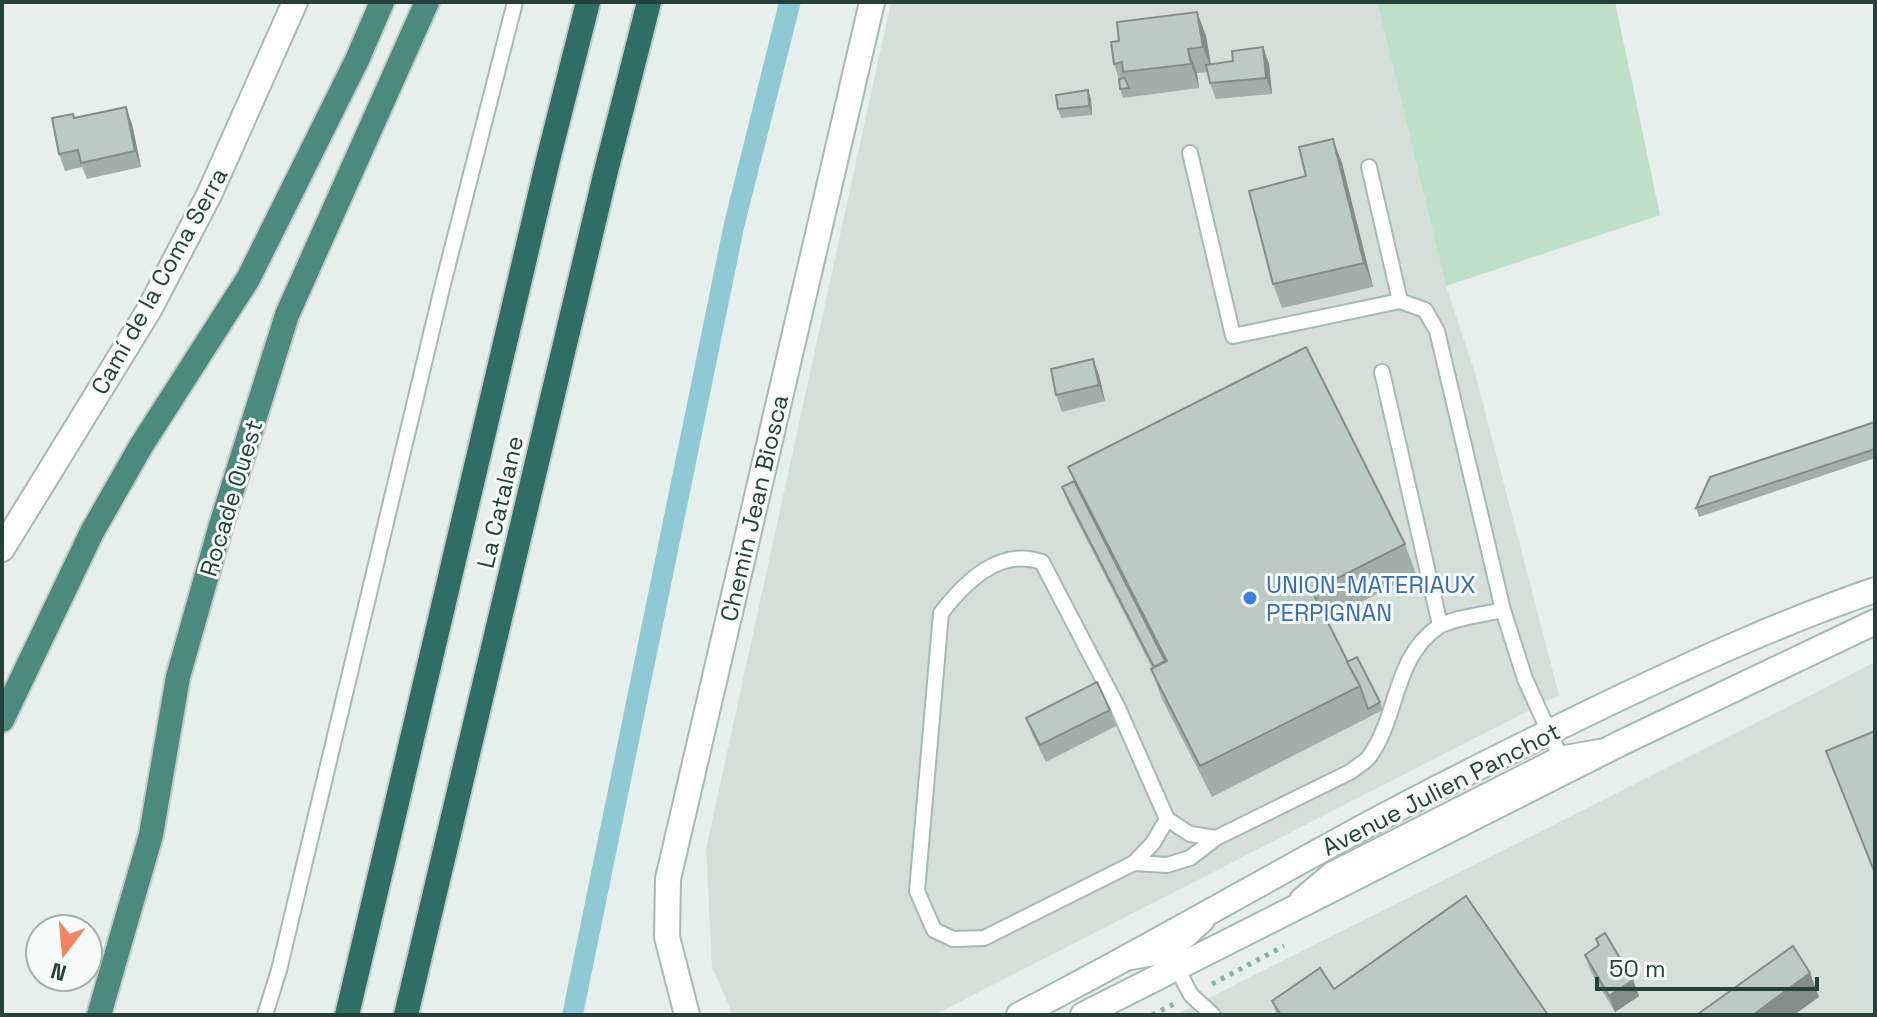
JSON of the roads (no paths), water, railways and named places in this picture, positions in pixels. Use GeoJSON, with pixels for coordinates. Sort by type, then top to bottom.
{"type":"FeatureCollection","features":[{"type":"Feature","properties":{"kind":"highway"},"geometry":{"type":"LineString","coordinates":[[2,720],[92,532],[134,458],[248,279],[357,60],[382,2]]}},
{"type":"Feature","properties":{"kind":"highway","name":"Rocade Ouest"},"geometry":{"type":"LineString","coordinates":[[99,1015],[151,835],[178,677],[221,525],[287,315],[427,2]]}},
{"type":"Feature","properties":{"kind":"highway","name":"La Catalane"},"geometry":{"type":"LineString","coordinates":[[347,1015],[527,248],[588,2]]}},
{"type":"Feature","properties":{"kind":"highway","name":"La Catalane"},"geometry":{"type":"LineString","coordinates":[[406,1015],[649,2]]}},
{"type":"Feature","properties":{"kind":"main road","name":"Camí de la Coma Serra"},"geometry":{"type":"LineString","coordinates":[[2,549],[149,310],[210,193],[295,2]]}},
{"type":"Feature","properties":{"kind":"main road","name":"Chemin Jean Biosca"},"geometry":{"type":"LineString","coordinates":[[687,1015],[667,937],[668,879],[872,2]]}},
{"type":"Feature","properties":{"kind":"main road","name":"Avenue Julien Panchot"},"geometry":{"type":"LineString","coordinates":[[1019,1015],[1117,965],[1356,831],[1553,743],[1724,648],[1875,590]]}},
{"type":"Feature","properties":{"kind":"main road","name":"Avenue Julien Panchot"},"geometry":{"type":"LineString","coordinates":[[1083,1015],[1173,961],[1276,916],[1621,743],[1875,622]]}},
{"type":"Feature","properties":{"kind":"lane"},"geometry":{"type":"LineString","coordinates":[[265,1015],[279,970],[439,299],[515,2]]}},
{"type":"Feature","properties":{"kind":"lane"},"geometry":{"type":"LineString","coordinates":[[1190,153],[1233,336],[1400,301],[1425,310],[1437,331],[1503,610],[1525,679],[1553,743]]}},
{"type":"Feature","properties":{"kind":"lane"},"geometry":{"type":"LineString","coordinates":[[1369,167],[1400,301]]}},
{"type":"Feature","properties":{"kind":"lane"},"geometry":{"type":"LineString","coordinates":[[1382,372],[1440,625]]}},
{"type":"Feature","properties":{"kind":"lane"},"geometry":{"type":"LineString","coordinates":[[1167,819],[1153,843],[1134,863],[984,938],[953,939],[934,930],[917,891],[918,875],[941,613],[963,584],[994,565],[1026,556],[1042,562],[1118,708],[1167,819],[1190,834],[1216,838]]}},
{"type":"Feature","properties":{"kind":"lane"},"geometry":{"type":"LineString","coordinates":[[1134,863],[1167,865],[1190,858],[1216,838],[1350,772],[1368,759],[1382,734],[1402,673],[1418,645],[1440,625],[1503,610]]}},
{"type":"Feature","properties":{"kind":"lane"},"geometry":{"type":"LineString","coordinates":[[1276,916],[1330,870],[1553,743],[1621,743]]}},
{"type":"Feature","properties":{"kind":"lane"},"geometry":{"type":"LineString","coordinates":[[1117,965],[1173,961],[1230,902]]}},
{"type":"Feature","properties":{"kind":"lane"},"geometry":{"type":"LineString","coordinates":[[1173,961],[1191,995],[1213,1015]]}},
{"type":"Feature","properties":{"kind":"water"},"geometry":{"type":"Polygon","coordinates":[[[779,2],[801,2],[744,228],[583,1015],[562,1015],[724,223],[779,2]]]}},
{"type":"Feature","properties":{"kind":"place","name":"UNION-MATERIAUX PERPIGNAN"},"geometry":{"type":"Point","coordinates":[1250,598]}}]}
